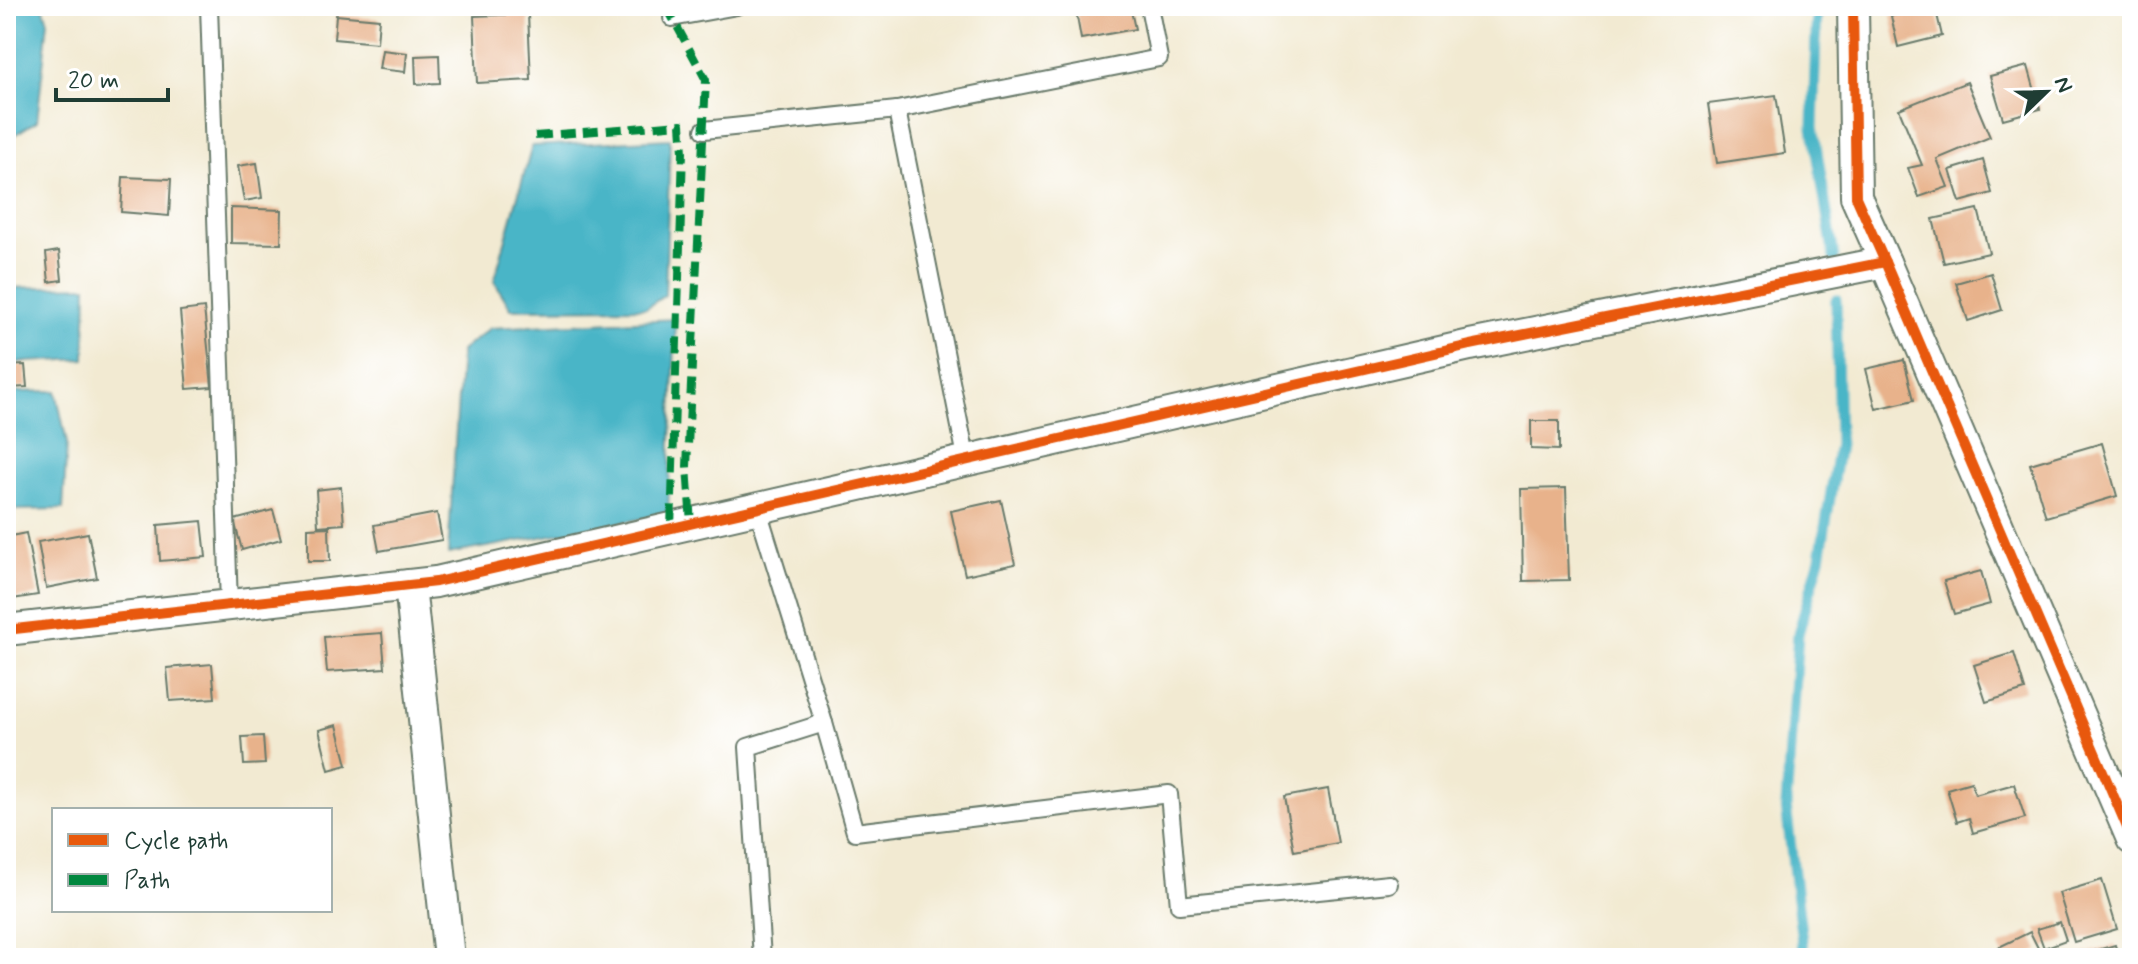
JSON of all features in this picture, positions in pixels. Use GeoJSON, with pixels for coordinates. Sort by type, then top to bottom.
{"type":"FeatureCollection","features":[{"type":"Feature","properties":{"kind":"street"},"geometry":{"type":"LineString","coordinates":[[1853,6],[1856,197],[2132,839]]}},
{"type":"Feature","properties":{"kind":"street"},"geometry":{"type":"LineString","coordinates":[[6,630],[436,582],[1470,345],[1885,262]]}},
{"type":"Feature","properties":{"kind":"street"},"geometry":{"type":"LineString","coordinates":[[410,585],[449,958]]}},
{"type":"Feature","properties":{"kind":"lane"},"geometry":{"type":"LineString","coordinates":[[209,6],[229,605]]}},
{"type":"Feature","properties":{"kind":"lane"},"geometry":{"type":"LineString","coordinates":[[672,18],[737,6]]}},
{"type":"Feature","properties":{"kind":"lane"},"geometry":{"type":"LineString","coordinates":[[704,130],[897,110],[1159,58],[1149,6]]}},
{"type":"Feature","properties":{"kind":"lane"},"geometry":{"type":"LineString","coordinates":[[897,110],[967,462]]}},
{"type":"Feature","properties":{"kind":"lane"},"geometry":{"type":"LineString","coordinates":[[758,510],[855,832],[1169,794],[1179,905],[1389,884]]}},
{"type":"Feature","properties":{"kind":"lane"},"geometry":{"type":"LineString","coordinates":[[762,958],[748,747],[824,723]]}},
{"type":"Feature","properties":{"kind":"water"},"geometry":{"type":"Polygon","coordinates":[[[6,6],[43,6],[48,21],[37,121],[6,140],[6,6]]]}},
{"type":"Feature","properties":{"kind":"water"},"geometry":{"type":"Polygon","coordinates":[[[670,139],[665,295],[646,308],[511,309],[494,281],[532,146],[670,139]]]}},
{"type":"Feature","properties":{"kind":"water"},"geometry":{"type":"Polygon","coordinates":[[[87,286],[85,359],[6,363],[6,288],[87,286]]]}},
{"type":"Feature","properties":{"kind":"water"},"geometry":{"type":"Polygon","coordinates":[[[676,319],[668,514],[448,554],[461,351],[490,328],[676,319]]]}},
{"type":"Feature","properties":{"kind":"water"},"geometry":{"type":"Polygon","coordinates":[[[56,391],[67,443],[63,509],[11,510],[6,481],[6,392],[56,391]]]}},
{"type":"Feature","properties":{"kind":"building"},"geometry":{"type":"Polygon","coordinates":[[[1075,6],[1130,6],[1135,29],[1081,39],[1075,6]]]}},
{"type":"Feature","properties":{"kind":"building"},"geometry":{"type":"Polygon","coordinates":[[[1935,6],[1942,36],[1898,47],[1891,16],[1935,6]]]}},
{"type":"Feature","properties":{"kind":"building"},"geometry":{"type":"Polygon","coordinates":[[[528,14],[531,80],[477,83],[474,16],[528,14]]]}},
{"type":"Feature","properties":{"kind":"building"},"geometry":{"type":"Polygon","coordinates":[[[336,15],[379,19],[377,43],[334,39],[336,15]]]}},
{"type":"Feature","properties":{"kind":"building"},"geometry":{"type":"Polygon","coordinates":[[[382,50],[407,53],[405,72],[379,69],[382,50]]]}},
{"type":"Feature","properties":{"kind":"building"},"geometry":{"type":"Polygon","coordinates":[[[439,55],[440,83],[416,84],[415,56],[439,55]]]}},
{"type":"Feature","properties":{"kind":"building"},"geometry":{"type":"Polygon","coordinates":[[[2028,66],[2040,109],[2003,119],[1990,76],[2028,66]]]}},
{"type":"Feature","properties":{"kind":"building"},"geometry":{"type":"Polygon","coordinates":[[[1967,82],[1990,137],[1937,159],[1948,187],[1919,197],[1908,168],[1922,165],[1899,109],[1967,82]]]}},
{"type":"Feature","properties":{"kind":"building"},"geometry":{"type":"Polygon","coordinates":[[[1776,95],[1785,153],[1717,163],[1708,104],[1776,95]]]}},
{"type":"Feature","properties":{"kind":"building"},"geometry":{"type":"Polygon","coordinates":[[[1983,160],[1992,193],[1960,202],[1950,170],[1983,160]]]}},
{"type":"Feature","properties":{"kind":"building"},"geometry":{"type":"Polygon","coordinates":[[[257,163],[262,198],[244,201],[238,166],[257,163]]]}},
{"type":"Feature","properties":{"kind":"building"},"geometry":{"type":"Polygon","coordinates":[[[123,177],[171,179],[169,216],[121,212],[123,177]]]}},
{"type":"Feature","properties":{"kind":"building"},"geometry":{"type":"Polygon","coordinates":[[[231,208],[282,210],[281,244],[231,243],[231,208]]]}},
{"type":"Feature","properties":{"kind":"building"},"geometry":{"type":"Polygon","coordinates":[[[1978,209],[1989,253],[1944,263],[1933,219],[1978,209]]]}},
{"type":"Feature","properties":{"kind":"building"},"geometry":{"type":"Polygon","coordinates":[[[59,251],[62,280],[49,282],[46,253],[59,251]]]}},
{"type":"Feature","properties":{"kind":"building"},"geometry":{"type":"Polygon","coordinates":[[[1991,273],[2002,310],[1968,321],[1956,283],[1991,273]]]}},
{"type":"Feature","properties":{"kind":"building"},"geometry":{"type":"Polygon","coordinates":[[[204,308],[212,387],[187,389],[180,311],[204,308]]]}},
{"type":"Feature","properties":{"kind":"building"},"geometry":{"type":"Polygon","coordinates":[[[1904,360],[1914,400],[1876,409],[1866,369],[1904,360]]]}},
{"type":"Feature","properties":{"kind":"building"},"geometry":{"type":"Polygon","coordinates":[[[25,365],[27,387],[6,388],[6,366],[25,365]]]}},
{"type":"Feature","properties":{"kind":"building"},"geometry":{"type":"Polygon","coordinates":[[[1531,421],[1559,421],[1559,450],[1531,449],[1531,421]]]}},
{"type":"Feature","properties":{"kind":"building"},"geometry":{"type":"Polygon","coordinates":[[[2102,443],[2117,496],[2046,517],[2030,464],[2102,443]]]}},
{"type":"Feature","properties":{"kind":"building"},"geometry":{"type":"Polygon","coordinates":[[[341,487],[344,524],[318,526],[316,490],[341,487]]]}},
{"type":"Feature","properties":{"kind":"building"},"geometry":{"type":"Polygon","coordinates":[[[1566,488],[1569,580],[1523,581],[1521,489],[1566,488]]]}},
{"type":"Feature","properties":{"kind":"building"},"geometry":{"type":"Polygon","coordinates":[[[1001,500],[1015,564],[965,575],[951,511],[1001,500]]]}},
{"type":"Feature","properties":{"kind":"building"},"geometry":{"type":"Polygon","coordinates":[[[273,510],[281,539],[242,550],[234,520],[273,510]]]}},
{"type":"Feature","properties":{"kind":"building"},"geometry":{"type":"Polygon","coordinates":[[[437,513],[442,540],[379,551],[374,525],[437,513]]]}},
{"type":"Feature","properties":{"kind":"building"},"geometry":{"type":"Polygon","coordinates":[[[202,521],[206,557],[160,561],[158,525],[202,521]]]}},
{"type":"Feature","properties":{"kind":"building"},"geometry":{"type":"Polygon","coordinates":[[[329,527],[330,561],[308,561],[308,528],[329,527]]]}},
{"type":"Feature","properties":{"kind":"building"},"geometry":{"type":"Polygon","coordinates":[[[26,533],[38,595],[6,600],[6,537],[26,533]]]}},
{"type":"Feature","properties":{"kind":"building"},"geometry":{"type":"Polygon","coordinates":[[[88,533],[97,578],[46,588],[38,542],[88,533]]]}},
{"type":"Feature","properties":{"kind":"building"},"geometry":{"type":"Polygon","coordinates":[[[1981,571],[1990,604],[1954,614],[1944,581],[1981,571]]]}},
{"type":"Feature","properties":{"kind":"building"},"geometry":{"type":"Polygon","coordinates":[[[382,633],[385,668],[327,672],[324,637],[382,633]]]}},
{"type":"Feature","properties":{"kind":"building"},"geometry":{"type":"Polygon","coordinates":[[[2014,653],[2025,690],[1986,702],[1974,665],[2014,653]]]}},
{"type":"Feature","properties":{"kind":"building"},"geometry":{"type":"Polygon","coordinates":[[[212,664],[215,698],[170,701],[167,668],[212,664]]]}},
{"type":"Feature","properties":{"kind":"building"},"geometry":{"type":"Polygon","coordinates":[[[337,725],[347,765],[329,770],[319,730],[337,725]]]}},
{"type":"Feature","properties":{"kind":"building"},"geometry":{"type":"Polygon","coordinates":[[[263,736],[265,764],[244,765],[242,737],[263,736]]]}},
{"type":"Feature","properties":{"kind":"building"},"geometry":{"type":"Polygon","coordinates":[[[1971,782],[1975,795],[2014,784],[2025,818],[1973,833],[1969,818],[1957,822],[1947,789],[1971,782]]]}},
{"type":"Feature","properties":{"kind":"building"},"geometry":{"type":"Polygon","coordinates":[[[1328,789],[1338,843],[1294,851],[1284,797],[1328,789]]]}},
{"type":"Feature","properties":{"kind":"building"},"geometry":{"type":"Polygon","coordinates":[[[2102,880],[2117,929],[2074,942],[2059,893],[2102,880]]]}},
{"type":"Feature","properties":{"kind":"building"},"geometry":{"type":"Polygon","coordinates":[[[2060,922],[2066,940],[2044,948],[2037,929],[2060,922]]]}},
{"type":"Feature","properties":{"kind":"building"},"geometry":{"type":"Polygon","coordinates":[[[2030,932],[2039,950],[2023,958],[2004,958],[1999,947],[2030,932]]]}},
{"type":"Feature","properties":{"kind":"building"},"geometry":{"type":"Polygon","coordinates":[[[2115,945],[2119,958],[2073,958],[2073,957],[2115,945]]]}},
{"type":"Feature","properties":{"kind":"waterway"},"geometry":{"type":"LineString","coordinates":[[1817,6],[1813,127],[1834,257]]}},
{"type":"Feature","properties":{"kind":"waterway"},"geometry":{"type":"LineString","coordinates":[[1804,958],[1786,806],[1798,634],[1820,558],[1839,444],[1836,300]]}},
{"type":"Feature","properties":{"kind":"marked path"},"geometry":{"type":"LineString","coordinates":[[666,6],[706,80],[687,466],[691,524]]}},
{"type":"Feature","properties":{"kind":"marked path"},"geometry":{"type":"LineString","coordinates":[[535,136],[681,124],[683,152],[671,529]]}},
{"type":"Feature","properties":{"kind":"cycle path"},"geometry":{"type":"LineString","coordinates":[[6,630],[436,582],[1470,345],[1885,262],[1856,197],[1853,6]]}},
{"type":"Feature","properties":{"kind":"cycle path"},"geometry":{"type":"LineString","coordinates":[[1885,262],[2132,839]]}}]}
